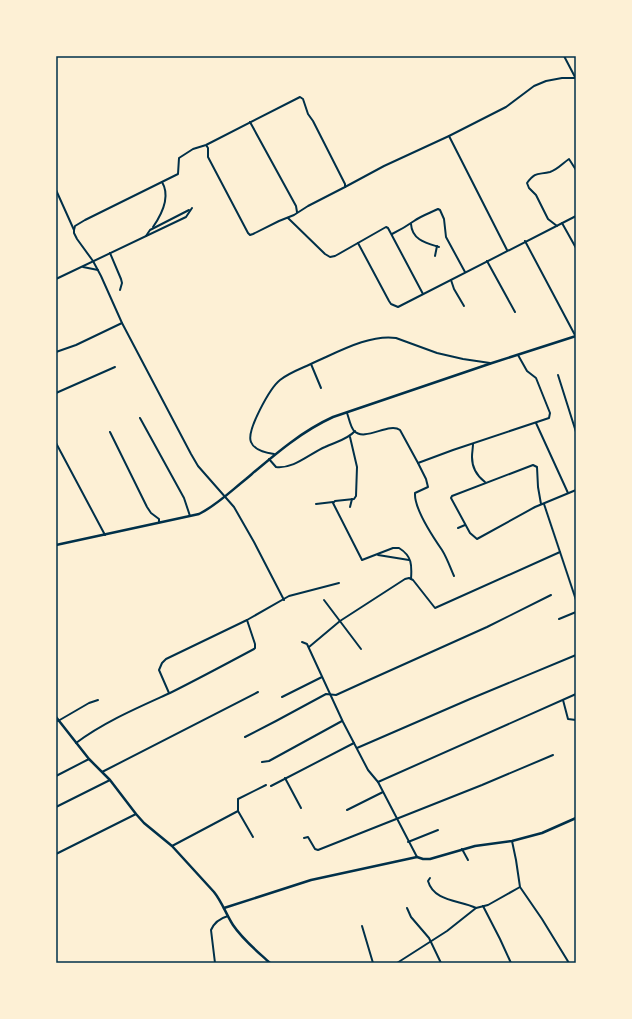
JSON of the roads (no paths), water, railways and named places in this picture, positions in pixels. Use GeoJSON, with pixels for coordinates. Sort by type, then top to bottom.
{"type":"FeatureCollection","features":[{"type":"Feature","properties":{"kind":"street"},"geometry":{"type":"LineString","coordinates":[[206,145],[208,148],[208,157],[248,233],[253,234],[294,215],[297,212],[384,166],[449,136],[506,107],[534,86],[546,81],[562,78],[576,78],[564,56]]}},
{"type":"Feature","properties":{"kind":"street"},"geometry":{"type":"LineString","coordinates":[[74,230],[75,226],[84,220],[178,174],[180,158],[193,149],[206,145],[300,97],[302,97],[308,114],[345,184],[345,187]]}},
{"type":"Feature","properties":{"kind":"street"},"geometry":{"type":"LineString","coordinates":[[250,122],[296,206],[297,212]]}},
{"type":"Feature","properties":{"kind":"street"},"geometry":{"type":"LineString","coordinates":[[449,136],[507,250]]}},
{"type":"Feature","properties":{"kind":"street"},"geometry":{"type":"LineString","coordinates":[[557,226],[548,219],[536,195],[529,188],[527,183],[534,176],[540,173],[551,172],[569,159],[576,170]]}},
{"type":"Feature","properties":{"kind":"street"},"geometry":{"type":"LineString","coordinates":[[145,237],[152,228],[166,200],[165,187],[162,182]]}},
{"type":"Feature","properties":{"kind":"street"},"geometry":{"type":"LineString","coordinates":[[56,190],[77,240],[98,270],[110,293],[122,323],[191,454],[198,466],[234,507],[251,536],[284,600]]}},
{"type":"Feature","properties":{"kind":"street"},"geometry":{"type":"LineString","coordinates":[[56,279],[186,217],[191,209],[152,228]]}},
{"type":"Feature","properties":{"kind":"street"},"geometry":{"type":"LineString","coordinates":[[392,234],[411,224],[413,221],[438,209],[440,210],[444,219],[446,237],[465,272]]}},
{"type":"Feature","properties":{"kind":"street"},"geometry":{"type":"LineString","coordinates":[[293,222],[292,219],[294,215]]}},
{"type":"Feature","properties":{"kind":"street"},"geometry":{"type":"LineString","coordinates":[[358,243],[389,301],[391,304],[398,307],[576,216]]}},
{"type":"Feature","properties":{"kind":"street"},"geometry":{"type":"LineString","coordinates":[[288,218],[325,254],[330,257],[335,256],[386,227],[388,228],[423,294]]}},
{"type":"Feature","properties":{"kind":"street"},"geometry":{"type":"LineString","coordinates":[[562,223],[576,248]]}},
{"type":"Feature","properties":{"kind":"street"},"geometry":{"type":"LineString","coordinates":[[411,224],[415,235],[421,241],[438,247],[435,256]]}},
{"type":"Feature","properties":{"kind":"street"},"geometry":{"type":"LineString","coordinates":[[56,545],[190,516],[208,509],[274,454],[317,424],[492,363],[576,337],[525,241]]}},
{"type":"Feature","properties":{"kind":"street"},"geometry":{"type":"LineString","coordinates":[[110,253],[121,279],[122,283],[120,290]]}},
{"type":"Feature","properties":{"kind":"street"},"geometry":{"type":"LineString","coordinates":[[487,261],[515,312]]}},
{"type":"Feature","properties":{"kind":"street"},"geometry":{"type":"LineString","coordinates":[[82,266],[98,270]]}},
{"type":"Feature","properties":{"kind":"street"},"geometry":{"type":"LineString","coordinates":[[452,279],[450,281],[464,306]]}},
{"type":"Feature","properties":{"kind":"street"},"geometry":{"type":"LineString","coordinates":[[56,352],[76,345],[122,323]]}},
{"type":"Feature","properties":{"kind":"street"},"geometry":{"type":"LineString","coordinates":[[274,454],[254,447],[251,443],[250,437],[267,398],[278,381],[289,374],[344,349],[363,342],[389,337],[396,338],[438,353],[492,363]]}},
{"type":"Feature","properties":{"kind":"street"},"geometry":{"type":"LineString","coordinates":[[418,463],[549,418],[550,413],[536,378],[527,371],[518,355]]}},
{"type":"Feature","properties":{"kind":"street"},"geometry":{"type":"LineString","coordinates":[[311,364],[321,388]]}},
{"type":"Feature","properties":{"kind":"street"},"geometry":{"type":"LineString","coordinates":[[56,393],[115,367]]}},
{"type":"Feature","properties":{"kind":"street"},"geometry":{"type":"LineString","coordinates":[[558,375],[576,432]]}},
{"type":"Feature","properties":{"kind":"street"},"geometry":{"type":"LineString","coordinates":[[347,413],[354,431]]}},
{"type":"Feature","properties":{"kind":"street"},"geometry":{"type":"LineString","coordinates":[[140,418],[184,498],[190,516]]}},
{"type":"Feature","properties":{"kind":"street"},"geometry":{"type":"LineString","coordinates":[[536,423],[568,493]]}},
{"type":"Feature","properties":{"kind":"street"},"geometry":{"type":"LineString","coordinates":[[354,431],[360,433],[370,433],[395,427],[400,430],[426,479],[428,487],[415,493],[420,513],[444,554],[454,576]]}},
{"type":"Feature","properties":{"kind":"street"},"geometry":{"type":"LineString","coordinates":[[269,459],[276,467],[291,465],[323,448],[350,437],[354,431]]}},
{"type":"Feature","properties":{"kind":"street"},"geometry":{"type":"LineString","coordinates":[[110,432],[147,507],[151,513],[159,519],[160,522]]}},
{"type":"Feature","properties":{"kind":"street"},"geometry":{"type":"LineString","coordinates":[[316,504],[356,498],[357,467],[350,437]]}},
{"type":"Feature","properties":{"kind":"street"},"geometry":{"type":"LineString","coordinates":[[56,443],[105,535]]}},
{"type":"Feature","properties":{"kind":"street"},"geometry":{"type":"LineString","coordinates":[[473,444],[473,466],[480,478],[485,483]]}},
{"type":"Feature","properties":{"kind":"street"},"geometry":{"type":"LineString","coordinates":[[576,490],[543,504],[477,539],[470,533],[465,525],[451,497],[533,465],[537,468],[538,486],[543,504],[576,600]]}},
{"type":"Feature","properties":{"kind":"street"},"geometry":{"type":"LineString","coordinates":[[350,507],[352,499]]}},
{"type":"Feature","properties":{"kind":"street"},"geometry":{"type":"LineString","coordinates":[[333,502],[362,560],[393,548],[399,548],[404,551],[412,563],[411,579]]}},
{"type":"Feature","properties":{"kind":"street"},"geometry":{"type":"LineString","coordinates":[[458,528],[465,525]]}},
{"type":"Feature","properties":{"kind":"street"},"geometry":{"type":"LineString","coordinates":[[309,647],[340,621],[405,579],[411,579],[416,583],[435,608],[560,552]]}},
{"type":"Feature","properties":{"kind":"street"},"geometry":{"type":"LineString","coordinates":[[377,555],[410,560]]}},
{"type":"Feature","properties":{"kind":"street"},"geometry":{"type":"LineString","coordinates":[[170,693],[159,670],[162,663],[166,659],[247,620],[289,596],[339,583]]}},
{"type":"Feature","properties":{"kind":"street"},"geometry":{"type":"LineString","coordinates":[[245,736],[326,694],[336,695],[487,627],[551,595]]}},
{"type":"Feature","properties":{"kind":"street"},"geometry":{"type":"LineString","coordinates":[[324,600],[361,649]]}},
{"type":"Feature","properties":{"kind":"street"},"geometry":{"type":"LineString","coordinates":[[559,619],[576,612]]}},
{"type":"Feature","properties":{"kind":"street"},"geometry":{"type":"LineString","coordinates":[[76,743],[104,725],[170,693],[254,649],[255,644],[247,620]]}},
{"type":"Feature","properties":{"kind":"street"},"geometry":{"type":"LineString","coordinates":[[302,642],[305,642],[309,647],[342,721],[368,770],[378,782],[417,858]]}},
{"type":"Feature","properties":{"kind":"street"},"geometry":{"type":"LineString","coordinates":[[357,748],[470,698],[576,655]]}},
{"type":"Feature","properties":{"kind":"street"},"geometry":{"type":"LineString","coordinates":[[282,697],[322,676]]}},
{"type":"Feature","properties":{"kind":"street"},"geometry":{"type":"LineString","coordinates":[[102,772],[258,692]]}},
{"type":"Feature","properties":{"kind":"street"},"geometry":{"type":"LineString","coordinates":[[378,782],[576,694]]}},
{"type":"Feature","properties":{"kind":"street"},"geometry":{"type":"LineString","coordinates":[[58,721],[89,703],[98,700]]}},
{"type":"Feature","properties":{"kind":"street"},"geometry":{"type":"LineString","coordinates":[[563,700],[568,719],[576,720]]}},
{"type":"Feature","properties":{"kind":"street"},"geometry":{"type":"LineString","coordinates":[[56,717],[89,759],[110,780],[144,823],[172,846],[214,892],[228,916],[245,940],[270,963]]}},
{"type":"Feature","properties":{"kind":"street"},"geometry":{"type":"LineString","coordinates":[[262,762],[269,761],[342,721]]}},
{"type":"Feature","properties":{"kind":"street"},"geometry":{"type":"LineString","coordinates":[[271,786],[354,743]]}},
{"type":"Feature","properties":{"kind":"street"},"geometry":{"type":"LineString","coordinates":[[304,838],[308,837],[315,849],[318,850],[553,755]]}},
{"type":"Feature","properties":{"kind":"street"},"geometry":{"type":"LineString","coordinates":[[56,776],[89,759]]}},
{"type":"Feature","properties":{"kind":"street"},"geometry":{"type":"LineString","coordinates":[[285,778],[301,808]]}},
{"type":"Feature","properties":{"kind":"street"},"geometry":{"type":"LineString","coordinates":[[56,807],[110,780]]}},
{"type":"Feature","properties":{"kind":"street"},"geometry":{"type":"LineString","coordinates":[[252,838],[238,811],[238,799],[266,785]]}},
{"type":"Feature","properties":{"kind":"street"},"geometry":{"type":"LineString","coordinates":[[347,810],[383,792]]}},
{"type":"Feature","properties":{"kind":"street"},"geometry":{"type":"LineString","coordinates":[[172,846],[238,811]]}},
{"type":"Feature","properties":{"kind":"street"},"geometry":{"type":"LineString","coordinates":[[56,854],[136,814]]}},
{"type":"Feature","properties":{"kind":"street"},"geometry":{"type":"LineString","coordinates":[[224,908],[330,875],[417,858],[430,859],[475,846],[512,841],[542,833],[576,818]]}},
{"type":"Feature","properties":{"kind":"street"},"geometry":{"type":"LineString","coordinates":[[408,842],[438,830]]}},
{"type":"Feature","properties":{"kind":"street"},"geometry":{"type":"LineString","coordinates":[[512,841],[520,887],[542,919],[568,963]]}},
{"type":"Feature","properties":{"kind":"street"},"geometry":{"type":"LineString","coordinates":[[462,849],[468,860]]}},
{"type":"Feature","properties":{"kind":"street"},"geometry":{"type":"LineString","coordinates":[[430,878],[428,881],[429,886],[439,896],[476,908]]}},
{"type":"Feature","properties":{"kind":"street"},"geometry":{"type":"LineString","coordinates":[[397,963],[447,931],[476,908],[488,905],[520,887]]}},
{"type":"Feature","properties":{"kind":"street"},"geometry":{"type":"LineString","coordinates":[[483,906],[511,963]]}},
{"type":"Feature","properties":{"kind":"street"},"geometry":{"type":"LineString","coordinates":[[407,908],[411,917],[426,935],[441,963]]}},
{"type":"Feature","properties":{"kind":"street"},"geometry":{"type":"LineString","coordinates":[[214,963],[213,926],[228,916]]}},
{"type":"Feature","properties":{"kind":"street"},"geometry":{"type":"LineString","coordinates":[[362,926],[373,963]]}}]}
